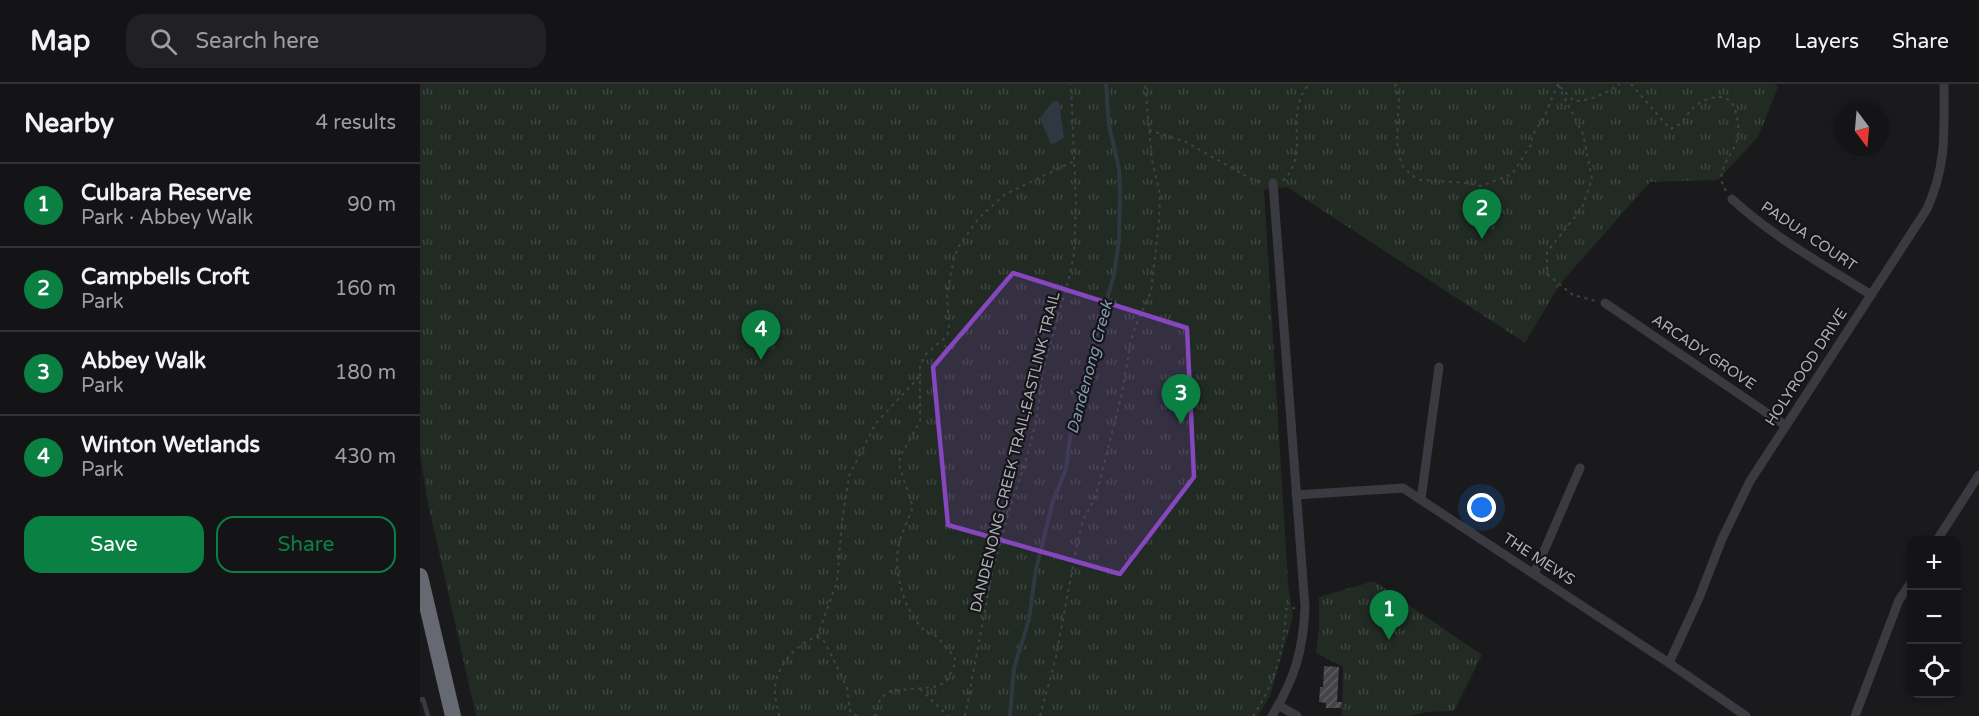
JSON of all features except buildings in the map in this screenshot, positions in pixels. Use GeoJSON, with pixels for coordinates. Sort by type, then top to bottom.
{"type":"FeatureCollection","features":[{"type":"Feature","properties":{"kind":"highway"},"geometry":{"type":"LineString","coordinates":[[420,576],[453,716]]}},
{"type":"Feature","properties":{"kind":"street","name":"HOLYROOD DRIVE"},"geometry":{"type":"LineString","coordinates":[[1669,663],[1699,598],[1722,539],[1750,481],[1927,209],[1941,169],[1944,139],[1944,84]]}},
{"type":"Feature","properties":{"kind":"street"},"geometry":{"type":"LineString","coordinates":[[1272,716],[1298,660],[1304,636],[1305,607],[1273,183]]}},
{"type":"Feature","properties":{"kind":"street","name":"PADUA COURT"},"geometry":{"type":"LineString","coordinates":[[1732,199],[1784,239],[1871,295]]}},
{"type":"Feature","properties":{"kind":"street","name":"ARCADY GROVE"},"geometry":{"type":"LineString","coordinates":[[1605,303],[1786,426]]}},
{"type":"Feature","properties":{"kind":"street"},"geometry":{"type":"LineString","coordinates":[[1420,499],[1439,367]]}},
{"type":"Feature","properties":{"kind":"street"},"geometry":{"type":"LineString","coordinates":[[1534,574],[1580,468]]}},
{"type":"Feature","properties":{"kind":"street"},"geometry":{"type":"LineString","coordinates":[[1940,536],[1979,475]]}},
{"type":"Feature","properties":{"kind":"street","name":"THE MEWS"},"geometry":{"type":"LineString","coordinates":[[1296,495],[1403,488],[1746,716]]}},
{"type":"Feature","properties":{"kind":"street"},"geometry":{"type":"LineString","coordinates":[[1855,716],[1899,600],[1907,587]]}},
{"type":"Feature","properties":{"kind":"street"},"geometry":{"type":"LineString","coordinates":[[1278,705],[1297,716]]}},
{"type":"Feature","properties":{"kind":"lane"},"geometry":{"type":"LineString","coordinates":[[420,700],[423,699],[428,716]]}},
{"type":"Feature","properties":{"kind":"path","name":"DANDENONG CREEK TRAIL;EASTLINK TRAIL"},"geometry":{"type":"LineString","coordinates":[[964,716],[992,573],[1028,453],[1036,421],[1043,370],[1070,278],[1074,254],[1076,205],[1071,84]]}},
{"type":"Feature","properties":{"kind":"path"},"geometry":{"type":"LineString","coordinates":[[1040,716],[1056,657],[1079,534],[1085,516],[1095,499],[1122,393],[1131,340],[1151,292],[1160,194],[1152,160],[1145,84]]}},
{"type":"Feature","properties":{"kind":"path"},"geometry":{"type":"LineString","coordinates":[[1149,130],[1186,142],[1255,181],[1273,183],[1283,181],[1292,171],[1298,136],[1296,107],[1308,84]]}},
{"type":"Feature","properties":{"kind":"path"},"geometry":{"type":"LineString","coordinates":[[1395,84],[1399,98],[1401,164],[1411,175],[1421,180],[1481,186],[1512,174],[1531,145],[1532,136],[1545,115],[1558,85]]}},
{"type":"Feature","properties":{"kind":"path"},"geometry":{"type":"LineString","coordinates":[[1558,85],[1574,100],[1582,101],[1588,97],[1602,96],[1620,84]]}},
{"type":"Feature","properties":{"kind":"path"},"geometry":{"type":"LineString","coordinates":[[1631,84],[1670,129],[1682,123],[1694,107],[1713,96],[1726,98],[1732,103],[1737,116],[1738,136],[1720,174],[1724,188],[1732,199]]}},
{"type":"Feature","properties":{"kind":"path"},"geometry":{"type":"LineString","coordinates":[[1558,85],[1583,134],[1592,179],[1582,208],[1546,252],[1547,274],[1573,295],[1605,303]]}},
{"type":"Feature","properties":{"kind":"path"},"geometry":{"type":"LineString","coordinates":[[874,716],[880,699],[890,690],[934,687],[946,682],[955,662],[953,655],[944,647],[943,642],[935,635],[927,633],[916,620],[904,595],[898,570],[898,546],[912,510],[899,465],[900,457],[920,421],[920,366],[926,354],[947,336],[949,329],[947,294],[954,258],[966,234],[978,219],[1004,195],[1074,161]]}},
{"type":"Feature","properties":{"kind":"path"},"geometry":{"type":"LineString","coordinates":[[818,637],[837,582],[849,476],[876,423],[919,377]]}},
{"type":"Feature","properties":{"kind":"path"},"geometry":{"type":"LineString","coordinates":[[1253,716],[1274,678],[1285,636],[1286,609],[1305,607]]}},
{"type":"Feature","properties":{"kind":"path"},"geometry":{"type":"LineString","coordinates":[[779,716],[775,692],[777,678],[782,667],[792,654],[808,640],[818,637]]}},
{"type":"Feature","properties":{"kind":"path"},"geometry":{"type":"LineString","coordinates":[[818,637],[825,642],[831,652],[836,669],[847,688],[850,711],[857,716]]}},
{"type":"Feature","properties":{"kind":"path"},"geometry":{"type":"LineString","coordinates":[[920,689],[948,716]]}},
{"type":"Feature","properties":{"kind":"highlighted area"},"geometry":{"type":"Polygon","coordinates":[[[1013,273],[1187,328],[1194,477],[1120,574],[948,525],[933,367],[1013,273]]]}},
{"type":"Feature","properties":{"kind":"green space"},"geometry":{"type":"Polygon","coordinates":[[[420,84],[1774,84],[1778,87],[1758,137],[1718,180],[1650,182],[1560,284],[1525,343],[1287,187],[1264,190],[1288,583],[1293,617],[1270,696],[1258,716],[476,716],[427,499],[420,452],[420,84]]]}},
{"type":"Feature","properties":{"kind":"green space"},"geometry":{"type":"Polygon","coordinates":[[[1374,581],[1482,655],[1454,711],[1427,712],[1408,716],[1342,716],[1343,667],[1316,653],[1319,597],[1374,581]]]}},
{"type":"Feature","properties":{"kind":"shaded area"},"geometry":{"type":"Polygon","coordinates":[[[1053,101],[1059,102],[1064,138],[1051,145],[1040,118],[1053,101]]]}},
{"type":"Feature","properties":{"kind":"waterway","name":"Dandenong Creek"},"geometry":{"type":"LineString","coordinates":[[1010,716],[1014,668],[1029,619],[1036,569],[1053,501],[1066,469],[1073,415],[1114,275],[1119,240],[1120,189],[1119,169],[1109,125],[1106,84]]}},
{"type":"Feature","properties":{"kind":"place","name":"Campbells Croft"},"geometry":{"type":"Point","coordinates":[1482,239]}},
{"type":"Feature","properties":{"kind":"place","name":"Winton Wetlands"},"geometry":{"type":"Point","coordinates":[761,360]}},
{"type":"Feature","properties":{"kind":"place","name":"Abbey Walk"},"geometry":{"type":"Point","coordinates":[1181,424]}},
{"type":"Feature","properties":{"kind":"place","name":"Culbara Reserve"},"geometry":{"type":"Point","coordinates":[1389,640]}}]}
